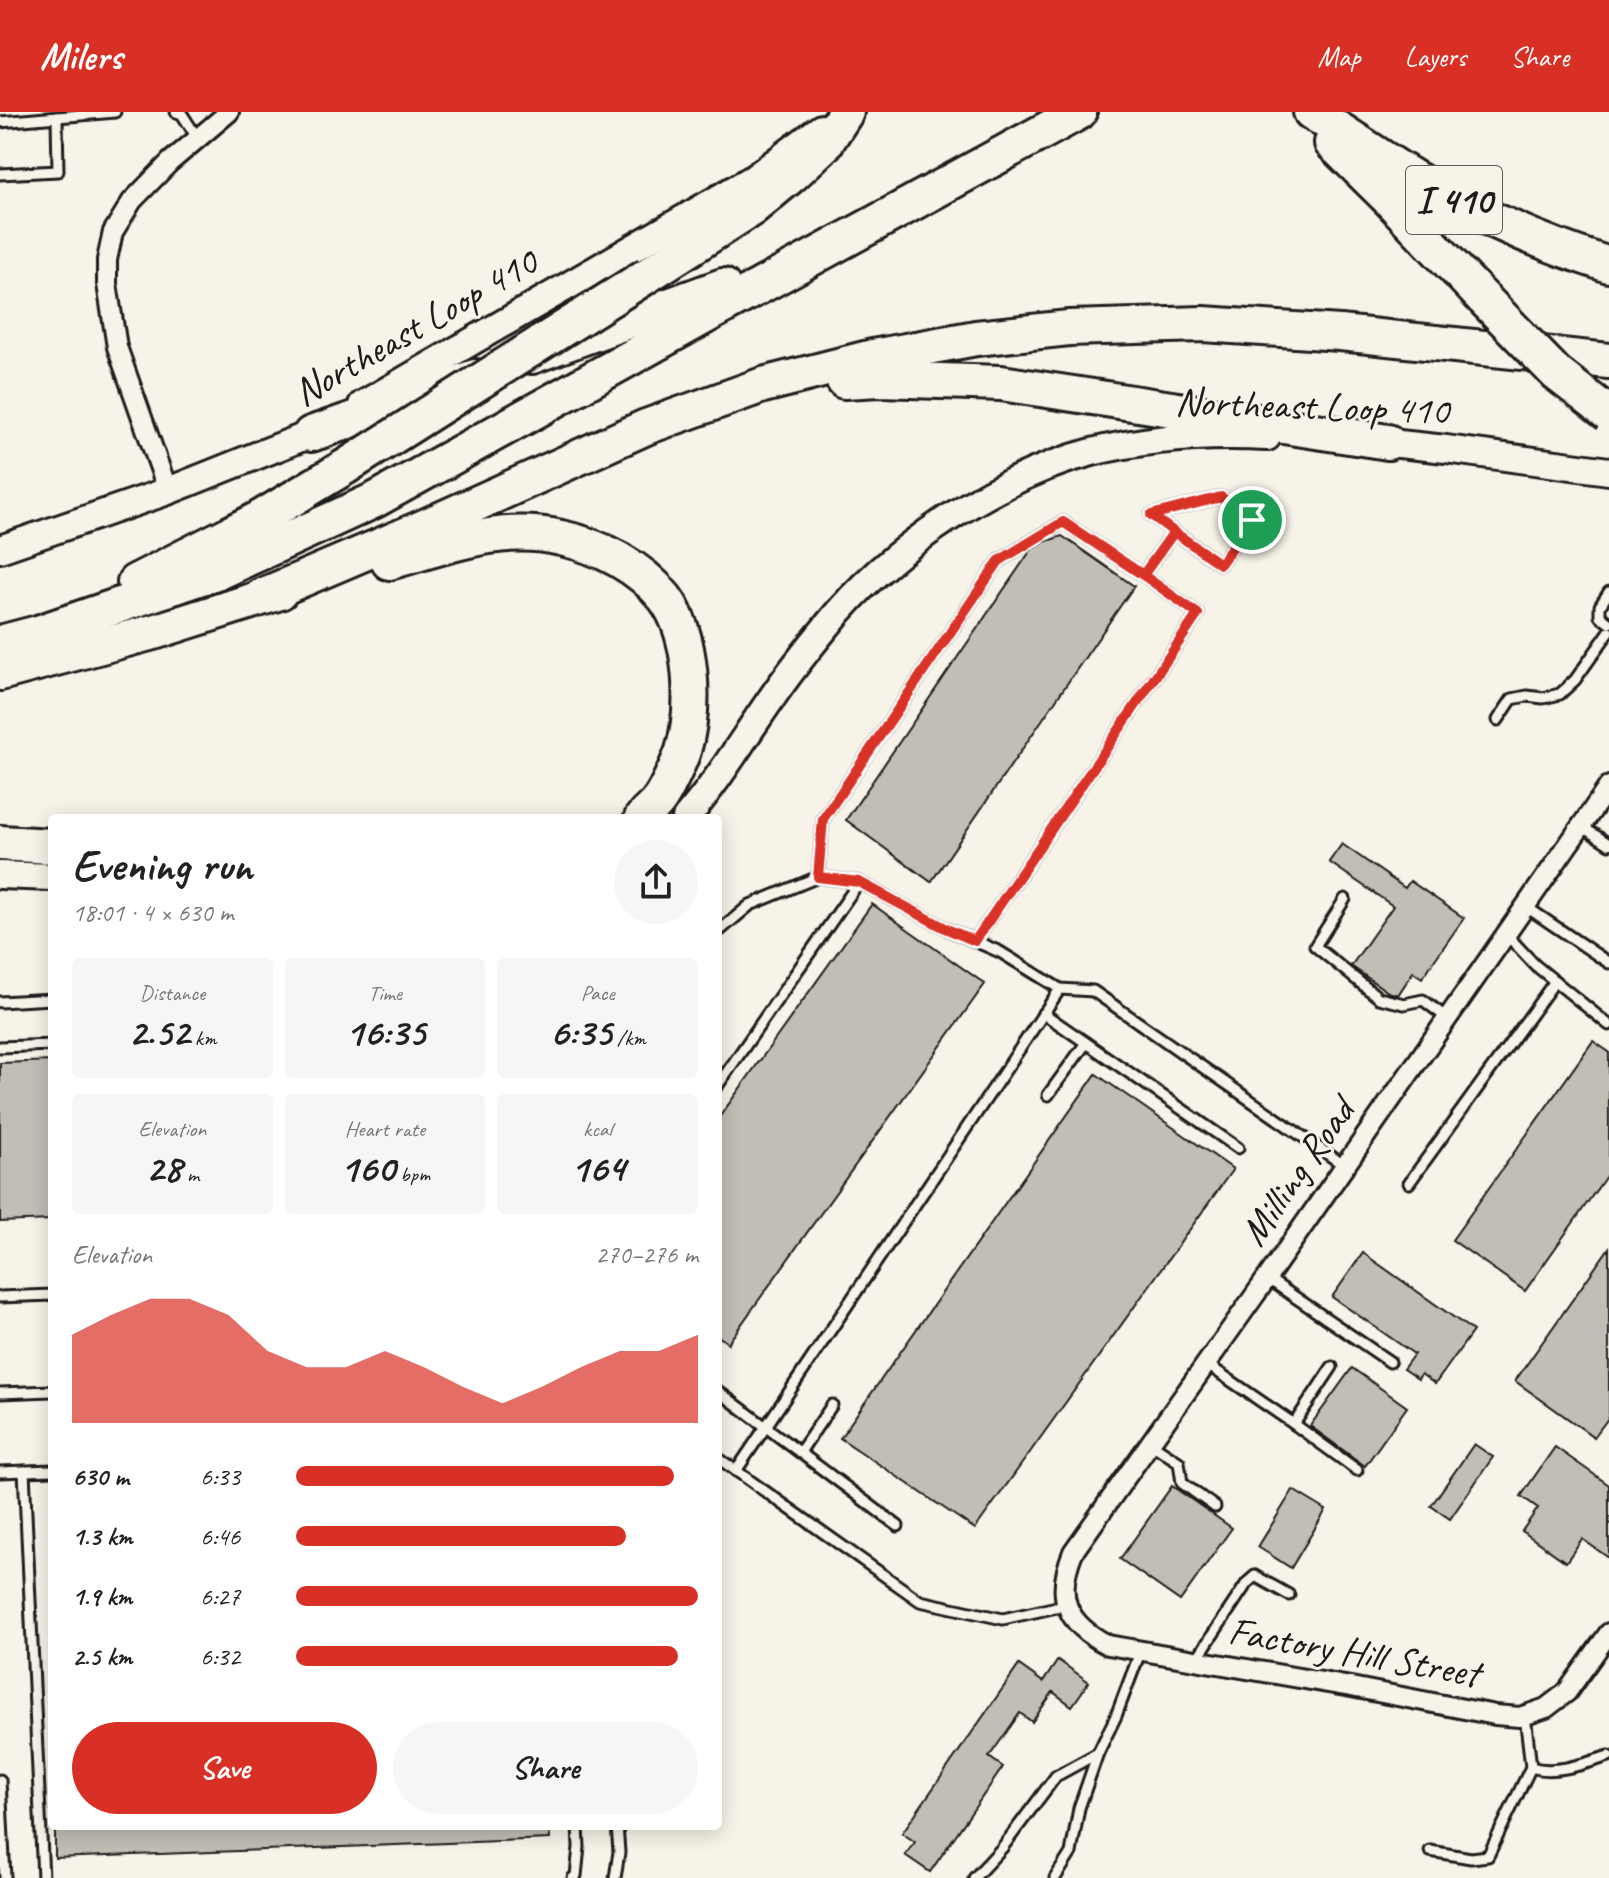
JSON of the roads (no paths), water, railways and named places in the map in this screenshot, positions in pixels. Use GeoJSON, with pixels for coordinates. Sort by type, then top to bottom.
{"type":"FeatureCollection","features":[{"type":"Feature","properties":{"kind":"highway"},"geometry":{"type":"LineString","coordinates":[[38,633],[257,520],[751,209],[825,144],[846,112]]}},
{"type":"Feature","properties":{"kind":"highway"},"geometry":{"type":"LineString","coordinates":[[0,643],[222,570],[375,500],[1079,112]]}},
{"type":"Feature","properties":{"kind":"highway"},"geometry":{"type":"LineString","coordinates":[[1300,112],[1390,200],[1556,373],[1609,414]]}},
{"type":"Feature","properties":{"kind":"highway","name":"I 410"},"geometry":{"type":"LineString","coordinates":[[1311,112],[1415,179],[1495,222],[1570,253],[1609,265]]}},
{"type":"Feature","properties":{"kind":"highway"},"geometry":{"type":"LineString","coordinates":[[311,434],[839,243]]}},
{"type":"Feature","properties":{"kind":"highway"},"geometry":{"type":"LineString","coordinates":[[260,597],[646,427],[763,385],[873,357],[976,338],[1069,328],[1203,324],[1340,333],[1609,361]]}},
{"type":"Feature","properties":{"kind":"highway"},"geometry":{"type":"LineString","coordinates":[[763,385],[880,379],[1001,383],[1388,442]]}},
{"type":"Feature","properties":{"kind":"highway"},"geometry":{"type":"LineString","coordinates":[[0,673],[157,631],[260,597],[486,535],[527,532],[562,538],[598,548],[635,570],[665,599],[683,632],[689,675],[689,712],[683,751],[659,800],[646,814]]}},
{"type":"Feature","properties":{"kind":"highway"},"geometry":{"type":"LineString","coordinates":[[0,843],[48,846]]}},
{"type":"Feature","properties":{"kind":"main road","name":"Northeast Loop 410"},"geometry":{"type":"LineString","coordinates":[[0,549],[168,491],[311,434],[754,178],[804,142],[838,112]]}},
{"type":"Feature","properties":{"kind":"main road","name":"Northeast Loop 410"},"geometry":{"type":"LineString","coordinates":[[689,814],[773,696],[829,624],[873,577],[921,538],[979,500],[1033,472],[1092,452],[1170,438],[1244,435],[1388,442],[1609,471]]}},
{"type":"Feature","properties":{"kind":"main road"},"geometry":{"type":"LineString","coordinates":[[0,875],[48,877]]}},
{"type":"Feature","properties":{"kind":"street"},"geometry":{"type":"LineString","coordinates":[[168,491],[117,347],[108,294],[107,260],[113,232],[132,201],[170,162],[229,112]]}},
{"type":"Feature","properties":{"kind":"street","name":"Milling Road"},"geometry":{"type":"LineString","coordinates":[[1066,1605],[1063,1586],[1073,1552],[1609,786]]}},
{"type":"Feature","properties":{"kind":"street","name":"Factory Hill Street"},"geometry":{"type":"LineString","coordinates":[[1066,1605],[1078,1624],[1108,1645],[1520,1717],[1546,1708],[1567,1692],[1609,1633]]}},
{"type":"Feature","properties":{"kind":"lane"},"geometry":{"type":"LineString","coordinates":[[0,122],[115,112]]}},
{"type":"Feature","properties":{"kind":"lane"},"geometry":{"type":"LineString","coordinates":[[176,112],[182,114],[198,139]]}},
{"type":"Feature","properties":{"kind":"lane"},"geometry":{"type":"LineString","coordinates":[[0,174],[58,171],[57,117]]}},
{"type":"Feature","properties":{"kind":"lane"},"geometry":{"type":"LineString","coordinates":[[1221,497],[1252,520],[1220,564],[1174,532],[1151,515],[1221,497]]}},
{"type":"Feature","properties":{"kind":"lane"},"geometry":{"type":"LineString","coordinates":[[818,877],[823,819],[999,561],[1063,522],[1198,614],[975,941]]}},
{"type":"Feature","properties":{"kind":"lane"},"geometry":{"type":"LineString","coordinates":[[1143,575],[1174,532]]}},
{"type":"Feature","properties":{"kind":"lane"},"geometry":{"type":"LineString","coordinates":[[1609,592],[1600,606],[1600,616],[1609,623]]}},
{"type":"Feature","properties":{"kind":"lane"},"geometry":{"type":"LineString","coordinates":[[1498,720],[1512,699],[1560,694],[1575,680],[1609,632]]}},
{"type":"Feature","properties":{"kind":"lane"},"geometry":{"type":"LineString","coordinates":[[1581,826],[1609,844]]}},
{"type":"Feature","properties":{"kind":"lane"},"geometry":{"type":"LineString","coordinates":[[722,929],[750,905],[818,877],[859,882],[947,929],[1000,952],[1060,989],[1093,991],[1345,1166]]}},
{"type":"Feature","properties":{"kind":"lane"},"geometry":{"type":"LineString","coordinates":[[722,1079],[859,882]]}},
{"type":"Feature","properties":{"kind":"lane"},"geometry":{"type":"LineString","coordinates":[[1345,899],[1315,946],[1379,998],[1404,1004],[1423,1000],[1447,1018]]}},
{"type":"Feature","properties":{"kind":"lane"},"geometry":{"type":"LineString","coordinates":[[1525,906],[1609,963]]}},
{"type":"Feature","properties":{"kind":"lane"},"geometry":{"type":"LineString","coordinates":[[1506,934],[1535,965],[1609,1025]]}},
{"type":"Feature","properties":{"kind":"lane"},"geometry":{"type":"LineString","coordinates":[[1409,1183],[1555,981]]}},
{"type":"Feature","properties":{"kind":"lane"},"geometry":{"type":"LineString","coordinates":[[736,1471],[1060,989]]}},
{"type":"Feature","properties":{"kind":"lane"},"geometry":{"type":"LineString","coordinates":[[0,1002],[48,999]]}},
{"type":"Feature","properties":{"kind":"lane"},"geometry":{"type":"LineString","coordinates":[[1043,1013],[1238,1148]]}},
{"type":"Feature","properties":{"kind":"lane"},"geometry":{"type":"LineString","coordinates":[[1048,1095],[1086,1043]]}},
{"type":"Feature","properties":{"kind":"lane"},"geometry":{"type":"LineString","coordinates":[[0,1047],[48,1045]]}},
{"type":"Feature","properties":{"kind":"lane"},"geometry":{"type":"LineString","coordinates":[[1267,1278],[1390,1362]]}},
{"type":"Feature","properties":{"kind":"lane"},"geometry":{"type":"LineString","coordinates":[[0,1297],[48,1295]]}},
{"type":"Feature","properties":{"kind":"lane"},"geometry":{"type":"LineString","coordinates":[[1205,1363],[1357,1470]]}},
{"type":"Feature","properties":{"kind":"lane"},"geometry":{"type":"LineString","coordinates":[[1294,1424],[1332,1367]]}},
{"type":"Feature","properties":{"kind":"lane"},"geometry":{"type":"LineString","coordinates":[[0,1393],[48,1391]]}},
{"type":"Feature","properties":{"kind":"lane"},"geometry":{"type":"LineString","coordinates":[[722,1394],[898,1526]]}},
{"type":"Feature","properties":{"kind":"lane"},"geometry":{"type":"LineString","coordinates":[[800,1452],[832,1405]]}},
{"type":"Feature","properties":{"kind":"lane"},"geometry":{"type":"LineString","coordinates":[[1150,1443],[1179,1462],[1182,1483],[1215,1507]]}},
{"type":"Feature","properties":{"kind":"lane"},"geometry":{"type":"LineString","coordinates":[[722,1461],[920,1601],[1003,1619],[1066,1605]]}},
{"type":"Feature","properties":{"kind":"lane"},"geometry":{"type":"LineString","coordinates":[[0,1472],[48,1470]]}},
{"type":"Feature","properties":{"kind":"lane"},"geometry":{"type":"LineString","coordinates":[[24,1471],[43,1878]]}},
{"type":"Feature","properties":{"kind":"lane"},"geometry":{"type":"LineString","coordinates":[[1196,1660],[1247,1583],[1255,1576],[1289,1595]]}},
{"type":"Feature","properties":{"kind":"lane"},"geometry":{"type":"LineString","coordinates":[[1055,1878],[1071,1853],[1079,1808],[1098,1753],[1141,1650]]}},
{"type":"Feature","properties":{"kind":"lane"},"geometry":{"type":"LineString","coordinates":[[1430,1851],[1471,1858],[1488,1856],[1531,1767],[1525,1715]]}},
{"type":"Feature","properties":{"kind":"lane"},"geometry":{"type":"LineString","coordinates":[[974,1878],[1002,1848],[1056,1776],[1098,1753]]}},
{"type":"Feature","properties":{"kind":"lane"},"geometry":{"type":"LineString","coordinates":[[1531,1767],[1540,1770],[1578,1766],[1609,1756]]}},
{"type":"Feature","properties":{"kind":"lane"},"geometry":{"type":"LineString","coordinates":[[0,1780],[5,1878]]}},
{"type":"Feature","properties":{"kind":"lane"},"geometry":{"type":"LineString","coordinates":[[573,1878],[578,1862],[578,1830]]}},
{"type":"Feature","properties":{"kind":"lane"},"geometry":{"type":"LineString","coordinates":[[615,1878],[619,1852],[617,1830]]}}]}
